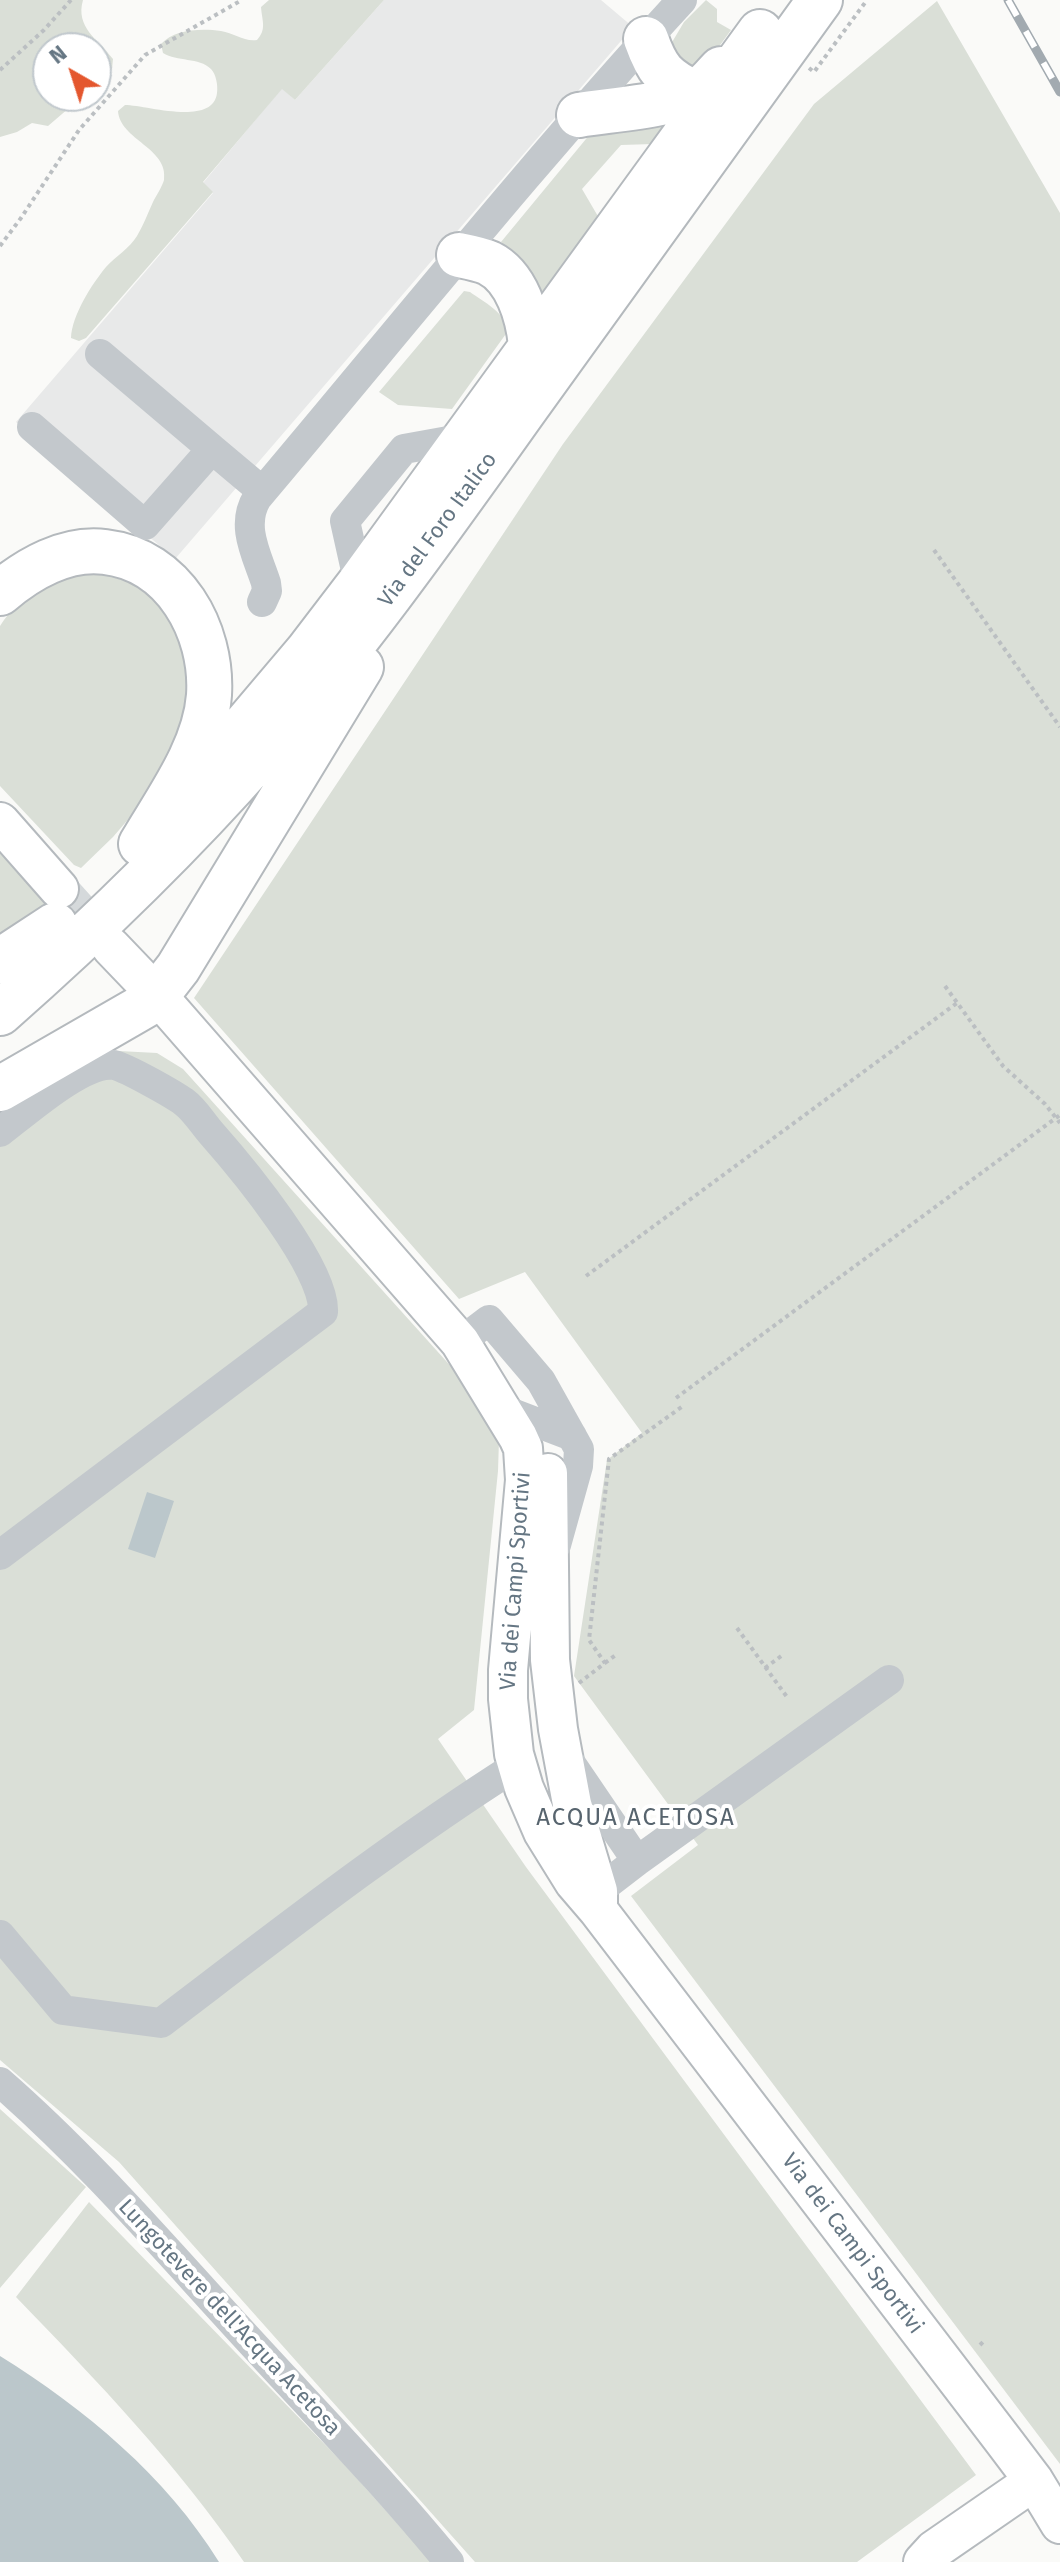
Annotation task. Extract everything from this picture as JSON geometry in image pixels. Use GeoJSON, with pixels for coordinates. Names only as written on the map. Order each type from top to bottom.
{"type":"FeatureCollection","features":[{"type":"Feature","properties":{"kind":"highway","name":"Via del Foro Italico"},"geometry":{"type":"LineString","coordinates":[[0,1013],[107,916],[224,797],[325,679],[430,542],[820,0]]}},
{"type":"Feature","properties":{"kind":"highway"},"geometry":{"type":"LineString","coordinates":[[579,115],[660,102],[694,93],[706,85],[746,37],[776,9]]}},
{"type":"Feature","properties":{"kind":"highway","name":"Via del Foro Italico"},"geometry":{"type":"LineString","coordinates":[[0,974],[57,907],[141,844],[307,652],[776,9]]}},
{"type":"Feature","properties":{"kind":"highway"},"geometry":{"type":"LineString","coordinates":[[646,39],[657,66],[675,84],[694,93]]}},
{"type":"Feature","properties":{"kind":"highway"},"geometry":{"type":"LineString","coordinates":[[459,255],[486,262],[504,275],[528,321],[531,345]]}},
{"type":"Feature","properties":{"kind":"highway"},"geometry":{"type":"LineString","coordinates":[[0,1089],[125,1017],[157,995],[178,968],[202,924],[342,702],[430,542]]}},
{"type":"Feature","properties":{"kind":"highway"},"geometry":{"type":"LineString","coordinates":[[0,593],[33,568],[48,562],[84,552],[103,552],[120,555],[156,573],[176,590],[193,613],[206,650],[209,696],[205,716],[185,768],[141,844]]}},
{"type":"Feature","properties":{"kind":"highway"},"geometry":{"type":"LineString","coordinates":[[0,961],[57,907]]}},
{"type":"Feature","properties":{"kind":"main road"},"geometry":{"type":"LineString","coordinates":[[0,822],[57,907]]}},
{"type":"Feature","properties":{"kind":"main road","name":"Via dei Campi Sportivi"},"geometry":{"type":"LineString","coordinates":[[111,947],[157,995],[460,1342],[542,1421],[550,1499],[550,1660],[572,1804],[598,1900]]}},
{"type":"Feature","properties":{"kind":"main road","name":"Via dei Campi Sportivi"},"geometry":{"type":"LineString","coordinates":[[542,1421],[523,1448],[525,1469],[519,1567],[508,1670],[514,1751],[530,1804],[549,1844],[574,1882],[598,1900],[1034,2481],[1060,2524]]}},
{"type":"Feature","properties":{"kind":"main road"},"geometry":{"type":"LineString","coordinates":[[514,1751],[529,1732],[544,1735],[562,1751]]}},
{"type":"Feature","properties":{"kind":"main road"},"geometry":{"type":"LineString","coordinates":[[921,2558],[1034,2481]]}},
{"type":"Feature","properties":{"kind":"street"},"geometry":{"type":"LineString","coordinates":[[262,602],[266,583],[248,519],[262,491],[459,255],[682,0]]}},
{"type":"Feature","properties":{"kind":"street"},"geometry":{"type":"LineString","coordinates":[[100,354],[262,491]]}},
{"type":"Feature","properties":{"kind":"street"},"geometry":{"type":"LineString","coordinates":[[32,427],[145,525],[212,449]]}},
{"type":"Feature","properties":{"kind":"street"},"geometry":{"type":"LineString","coordinates":[[0,1132],[71,1078],[112,1065],[124,1069],[185,1102],[251,1178],[296,1245],[324,1298],[323,1312],[0,1555]]}},
{"type":"Feature","properties":{"kind":"street"},"geometry":{"type":"LineString","coordinates":[[460,1342],[489,1320],[541,1381],[542,1421]]}},
{"type":"Feature","properties":{"kind":"street"},"geometry":{"type":"LineString","coordinates":[[598,1900],[637,1861],[889,1680]]}},
{"type":"Feature","properties":{"kind":"street"},"geometry":{"type":"LineString","coordinates":[[0,1935],[63,2010],[161,2023],[461,1802],[514,1751]]}},
{"type":"Feature","properties":{"kind":"street"},"geometry":{"type":"LineString","coordinates":[[562,1751],[637,1861]]}},
{"type":"Feature","properties":{"kind":"street","name":"Lungotevere dell'Acqua Acetosa"},"geometry":{"type":"LineString","coordinates":[[0,2082],[131,2210],[380,2481],[449,2562]]}},
{"type":"Feature","properties":{"kind":"path"},"geometry":{"type":"LineString","coordinates":[[0,70],[44,30],[71,0]]}},
{"type":"Feature","properties":{"kind":"path"},"geometry":{"type":"LineString","coordinates":[[0,246],[79,130],[145,55],[242,0]]}},
{"type":"Feature","properties":{"kind":"path"},"geometry":{"type":"LineString","coordinates":[[934,550],[1060,727]]}},
{"type":"Feature","properties":{"kind":"path"},"geometry":{"type":"LineString","coordinates":[[676,1398],[1059,1119],[1003,1066],[945,986]]}},
{"type":"Feature","properties":{"kind":"path"},"geometry":{"type":"LineString","coordinates":[[586,1276],[957,1003]]}},
{"type":"Feature","properties":{"kind":"path"},"geometry":{"type":"LineString","coordinates":[[605,1663],[589,1640],[609,1459],[683,1406]]}},
{"type":"Feature","properties":{"kind":"path"},"geometry":{"type":"LineString","coordinates":[[737,1628],[787,1697]]}},
{"type":"Feature","properties":{"kind":"path"},"geometry":{"type":"LineString","coordinates":[[733,1641],[742,1635]]}},
{"type":"Feature","properties":{"kind":"path"},"geometry":{"type":"LineString","coordinates":[[579,1683],[617,1654]]}},
{"type":"Feature","properties":{"kind":"path"},"geometry":{"type":"LineString","coordinates":[[765,1668],[784,1654]]}},
{"type":"Feature","properties":{"kind":"shaded area"},"geometry":{"type":"Polygon","coordinates":[[[0,0],[83,0],[82,18],[90,32],[32,32],[32,112],[64,112],[48,126],[32,123],[0,137],[0,0]]]}},
{"type":"Feature","properties":{"kind":"shaded area"},"geometry":{"type":"Polygon","coordinates":[[[269,0],[384,0],[295,100],[282,89],[203,182],[213,192],[86,338],[79,341],[71,338],[75,320],[89,291],[106,267],[137,236],[164,180],[164,169],[159,160],[127,130],[118,111],[125,105],[192,112],[213,103],[217,87],[211,69],[163,53],[161,44],[173,35],[197,30],[221,31],[257,40],[263,28],[261,7],[269,0]]]}},
{"type":"Feature","properties":{"kind":"shaded area"},"geometry":{"type":"Polygon","coordinates":[[[384,0],[601,0],[633,27],[175,559],[16,422],[213,193],[203,183],[282,88],[295,100],[384,0]]]}},
{"type":"Feature","properties":{"kind":"shaded area"},"geometry":{"type":"Polygon","coordinates":[[[706,0],[717,9],[717,22],[731,30],[705,66],[683,71],[668,49],[684,22],[706,0]]]}},
{"type":"Feature","properties":{"kind":"shaded area"},"geometry":{"type":"Polygon","coordinates":[[[937,1],[1060,213],[1060,2464],[631,1896],[698,1845],[574,1676],[607,1460],[642,1433],[525,1272],[459,1299],[194,998],[563,444],[814,104],[937,1]]]}},
{"type":"Feature","properties":{"kind":"shaded area"},"geometry":{"type":"Polygon","coordinates":[[[600,122],[670,124],[653,144],[621,145],[582,189],[599,218],[541,299],[522,265],[501,242],[600,122]]]}},
{"type":"Feature","properties":{"kind":"shaded area"},"geometry":{"type":"Polygon","coordinates":[[[464,291],[493,308],[503,318],[508,331],[452,409],[398,405],[379,392],[464,291]]]}},
{"type":"Feature","properties":{"kind":"shaded area"},"geometry":{"type":"Polygon","coordinates":[[[77,574],[103,574],[135,584],[163,604],[190,654],[192,715],[168,773],[113,837],[81,868],[74,865],[0,786],[0,626],[16,606],[33,592],[77,574]]]}},
{"type":"Feature","properties":{"kind":"shaded area"},"geometry":{"type":"Polygon","coordinates":[[[0,851],[48,907],[0,949],[0,851]]]}},
{"type":"Feature","properties":{"kind":"shaded area"},"geometry":{"type":"Polygon","coordinates":[[[100,1050],[157,1053],[183,1069],[474,1392],[499,1440],[474,1710],[438,1739],[526,1867],[976,2475],[857,2562],[475,2562],[119,2162],[0,2060],[0,1114],[100,1050]]]}},
{"type":"Feature","properties":{"kind":"shaded area"},"geometry":{"type":"Polygon","coordinates":[[[147,1492],[174,1501],[155,1558],[128,1549],[147,1492]]]}},
{"type":"Feature","properties":{"kind":"shaded area"},"geometry":{"type":"Polygon","coordinates":[[[0,2109],[86,2187],[0,2288],[0,2109]]]}},
{"type":"Feature","properties":{"kind":"shaded area"},"geometry":{"type":"Polygon","coordinates":[[[89,2202],[344,2464],[432,2562],[244,2562],[164,2457],[16,2297],[89,2202]]]}},
{"type":"Feature","properties":{"kind":"shaded area"},"geometry":{"type":"Polygon","coordinates":[[[0,2356],[63,2398],[122,2447],[174,2501],[219,2562],[0,2562],[0,2356]]]}},
{"type":"Feature","properties":{"kind":"tunnel"},"geometry":{"type":"LineString","coordinates":[[59,889],[111,947]]}},
{"type":"Feature","properties":{"kind":"railway"},"geometry":{"type":"LineString","coordinates":[[1008,0],[1060,92]]}},
{"type":"Feature","properties":{"kind":"district","name":"ACQUA ACETOSA"},"geometry":{"type":"Point","coordinates":[636,1818]}}]}
